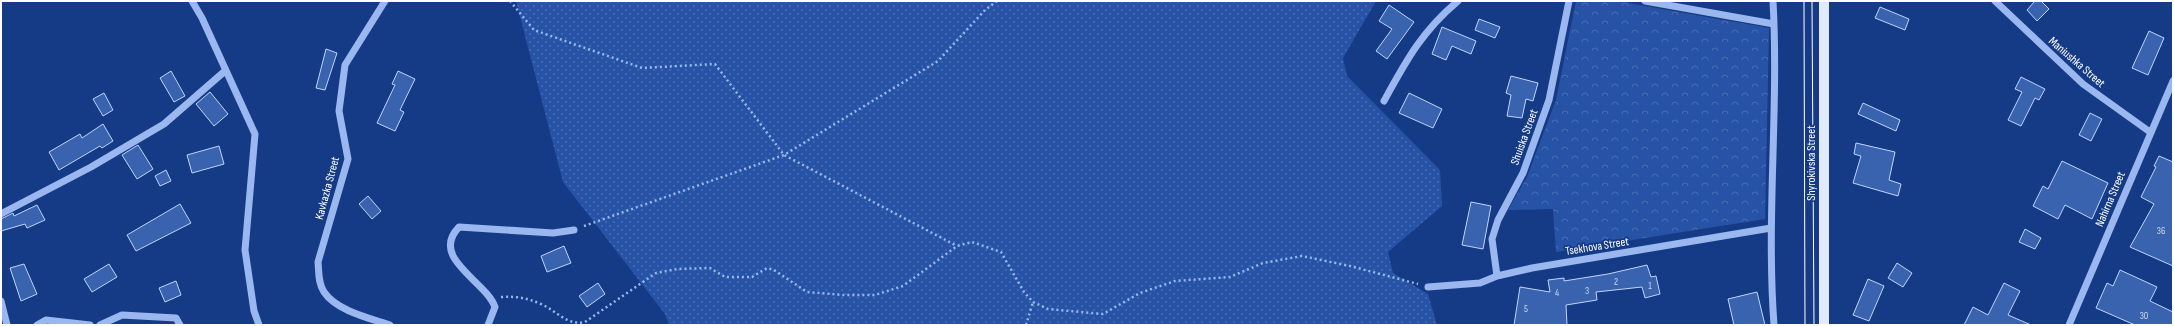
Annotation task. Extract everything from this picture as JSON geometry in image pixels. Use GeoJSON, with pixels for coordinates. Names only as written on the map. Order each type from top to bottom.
{"type":"FeatureCollection","features":[{"type":"Feature","properties":{"kind":"main road","name":"Shyrokivska Street"},"geometry":{"type":"LineString","coordinates":[[1824,1],[1824,325]]}},
{"type":"Feature","properties":{"kind":"street"},"geometry":{"type":"LineString","coordinates":[[192,1],[202,18],[255,134],[245,250],[254,311],[259,325]]}},
{"type":"Feature","properties":{"kind":"street","name":"Kavkazka Street"},"geometry":{"type":"LineString","coordinates":[[385,1],[345,64],[339,111],[348,159],[318,262],[319,278],[323,291],[333,302],[355,313],[390,325]]}},
{"type":"Feature","properties":{"kind":"street"},"geometry":{"type":"LineString","coordinates":[[1384,101],[1410,54],[1428,28],[1458,1]]}},
{"type":"Feature","properties":{"kind":"street","name":"Shuiska Street"},"geometry":{"type":"LineString","coordinates":[[1497,276],[1492,239],[1498,220],[1523,173],[1549,100],[1569,1]]}},
{"type":"Feature","properties":{"kind":"street"},"geometry":{"type":"LineString","coordinates":[[1645,1],[1774,24]]}},
{"type":"Feature","properties":{"kind":"street"},"geometry":{"type":"LineString","coordinates":[[1773,1],[1774,24],[1771,228],[1774,325]]}},
{"type":"Feature","properties":{"kind":"street","name":"Maniushka Street"},"geometry":{"type":"LineString","coordinates":[[1995,1],[2083,84],[2150,132]]}},
{"type":"Feature","properties":{"kind":"street"},"geometry":{"type":"LineString","coordinates":[[1,214],[91,167],[164,124],[225,71]]}},
{"type":"Feature","properties":{"kind":"street","name":"Nahirna Street"},"geometry":{"type":"LineString","coordinates":[[2069,325],[2173,81]]}},
{"type":"Feature","properties":{"kind":"street"},"geometry":{"type":"LineString","coordinates":[[488,325],[495,307],[492,298],[457,263],[451,252],[450,240],[459,227],[553,233],[574,230]]}},
{"type":"Feature","properties":{"kind":"street","name":"Tsekhova Street"},"geometry":{"type":"LineString","coordinates":[[1428,287],[1480,283],[1497,276],[1532,268],[1771,228]]}},
{"type":"Feature","properties":{"kind":"street"},"geometry":{"type":"LineString","coordinates":[[1,302],[7,325]]}},
{"type":"Feature","properties":{"kind":"street"},"geometry":{"type":"LineString","coordinates":[[100,325],[122,315],[176,318],[180,325]]}},
{"type":"Feature","properties":{"kind":"street"},"geometry":{"type":"LineString","coordinates":[[37,325],[46,320],[90,325]]}},
{"type":"Feature","properties":{"kind":"path"},"geometry":{"type":"LineString","coordinates":[[510,1],[534,30],[642,68],[715,64],[784,155],[957,246]]}},
{"type":"Feature","properties":{"kind":"path"},"geometry":{"type":"LineString","coordinates":[[574,230],[784,155],[938,61],[985,10],[997,1]]}},
{"type":"Feature","properties":{"kind":"path"},"geometry":{"type":"LineString","coordinates":[[492,298],[517,296],[542,304],[568,322],[577,324],[585,322],[656,273],[677,269],[710,268],[725,277],[752,277],[767,268],[774,270],[807,292],[843,295],[875,295],[903,286],[957,246],[972,242],[1001,252],[1024,292],[1033,302],[1048,309],[1103,314],[1140,293],[1175,281],[1230,277],[1263,263],[1302,256],[1350,266],[1428,287]]}},
{"type":"Feature","properties":{"kind":"path"},"geometry":{"type":"LineString","coordinates":[[1026,325],[1033,302]]}},
{"type":"Feature","properties":{"kind":"green space"},"geometry":{"type":"Polygon","coordinates":[[[516,1],[1376,1],[1343,58],[1347,76],[1440,170],[1442,206],[1388,252],[1393,273],[1428,294],[1437,325],[669,325],[665,314],[563,182],[516,1]]]}},
{"type":"Feature","properties":{"kind":"green space"},"geometry":{"type":"Polygon","coordinates":[[[1576,1],[1617,1],[1769,28],[1765,219],[1556,252],[1553,209],[1508,210],[1527,177],[1556,100],[1576,1]]]}},
{"type":"Feature","properties":{"kind":"building"},"geometry":{"type":"Polygon","coordinates":[[[2035,1],[2041,1],[2049,9],[2037,21],[2027,10],[2035,1]]]}},
{"type":"Feature","properties":{"kind":"building"},"geometry":{"type":"Polygon","coordinates":[[[1389,5],[1414,22],[1387,59],[1376,51],[1392,29],[1379,21],[1389,5]]]}},
{"type":"Feature","properties":{"kind":"building"},"geometry":{"type":"Polygon","coordinates":[[[1880,7],[1909,19],[1905,30],[1875,18],[1880,7]]]}},
{"type":"Feature","properties":{"kind":"building"},"geometry":{"type":"Polygon","coordinates":[[[1479,19],[1500,27],[1495,38],[1475,30],[1479,19]]]}},
{"type":"Feature","properties":{"kind":"building"},"geometry":{"type":"Polygon","coordinates":[[[1442,27],[1476,41],[1471,54],[1452,46],[1446,60],[1432,54],[1442,27]]]}},
{"type":"Feature","properties":{"kind":"building"},"geometry":{"type":"Polygon","coordinates":[[[2149,31],[2164,38],[2148,75],[2132,68],[2149,31]]]}},
{"type":"Feature","properties":{"kind":"building"},"geometry":{"type":"Polygon","coordinates":[[[326,49],[337,53],[325,90],[316,88],[326,49]]]}},
{"type":"Feature","properties":{"kind":"building"},"geometry":{"type":"Polygon","coordinates":[[[171,71],[185,96],[174,102],[160,78],[171,71]]]}},
{"type":"Feature","properties":{"kind":"building"},"geometry":{"type":"Polygon","coordinates":[[[398,71],[415,79],[400,110],[404,112],[395,131],[377,123],[395,85],[392,84],[398,71]]]}},
{"type":"Feature","properties":{"kind":"building"},"geometry":{"type":"Polygon","coordinates":[[[1511,76],[1538,83],[1533,101],[1526,99],[1522,118],[1507,116],[1511,95],[1506,93],[1511,76]]]}},
{"type":"Feature","properties":{"kind":"building"},"geometry":{"type":"Polygon","coordinates":[[[2021,77],[2045,89],[2039,100],[2035,98],[2021,126],[2008,120],[2022,92],[2015,89],[2021,77]]]}},
{"type":"Feature","properties":{"kind":"building"},"geometry":{"type":"Polygon","coordinates":[[[210,92],[228,114],[214,126],[196,104],[210,92]]]}},
{"type":"Feature","properties":{"kind":"building"},"geometry":{"type":"Polygon","coordinates":[[[104,93],[113,110],[103,116],[93,99],[104,93]]]}},
{"type":"Feature","properties":{"kind":"building"},"geometry":{"type":"Polygon","coordinates":[[[1409,93],[1442,109],[1433,128],[1399,113],[1409,93]]]}},
{"type":"Feature","properties":{"kind":"building"},"geometry":{"type":"Polygon","coordinates":[[[1863,103],[1900,120],[1896,131],[1858,114],[1863,103]]]}},
{"type":"Feature","properties":{"kind":"building"},"geometry":{"type":"Polygon","coordinates":[[[2090,113],[2102,119],[2091,141],[2079,135],[2090,113]]]}},
{"type":"Feature","properties":{"kind":"building"},"geometry":{"type":"Polygon","coordinates":[[[103,124],[113,141],[102,148],[100,146],[59,170],[49,152],[80,134],[82,138],[103,124]]]}},
{"type":"Feature","properties":{"kind":"building"},"geometry":{"type":"Polygon","coordinates":[[[1856,143],[1895,152],[1889,180],[1901,184],[1898,196],[1853,183],[1861,156],[1854,154],[1856,143]]]}},
{"type":"Feature","properties":{"kind":"building"},"geometry":{"type":"Polygon","coordinates":[[[138,145],[153,169],[137,179],[122,155],[138,145]]]}},
{"type":"Feature","properties":{"kind":"building"},"geometry":{"type":"Polygon","coordinates":[[[219,146],[224,164],[192,173],[187,155],[219,146]]]}},
{"type":"Feature","properties":{"kind":"building"},"geometry":{"type":"Polygon","coordinates":[[[2159,156],[2173,162],[2173,266],[2130,247],[2154,204],[2141,197],[2156,167],[2154,166],[2159,156]]]}},
{"type":"Feature","properties":{"kind":"building"},"geometry":{"type":"Polygon","coordinates":[[[2062,161],[2108,183],[2092,219],[2065,205],[2058,219],[2033,206],[2043,186],[2048,189],[2062,161]]]}},
{"type":"Feature","properties":{"kind":"building"},"geometry":{"type":"Polygon","coordinates":[[[166,170],[171,181],[160,186],[155,176],[166,170]]]}},
{"type":"Feature","properties":{"kind":"building"},"geometry":{"type":"Polygon","coordinates":[[[368,196],[381,211],[372,219],[359,204],[368,196]]]}},
{"type":"Feature","properties":{"kind":"building"},"geometry":{"type":"Polygon","coordinates":[[[1471,202],[1491,206],[1483,249],[1462,245],[1471,202]]]}},
{"type":"Feature","properties":{"kind":"building"},"geometry":{"type":"Polygon","coordinates":[[[180,204],[191,223],[136,251],[127,235],[180,204]]]}},
{"type":"Feature","properties":{"kind":"building"},"geometry":{"type":"Polygon","coordinates":[[[37,205],[45,220],[27,228],[25,224],[1,231],[1,219],[13,213],[14,216],[37,205]]]}},
{"type":"Feature","properties":{"kind":"building"},"geometry":{"type":"Polygon","coordinates":[[[2025,229],[2041,238],[2035,249],[2019,242],[2025,229]]]}},
{"type":"Feature","properties":{"kind":"building"},"geometry":{"type":"Polygon","coordinates":[[[564,246],[571,263],[547,272],[541,256],[564,246]]]}},
{"type":"Feature","properties":{"kind":"building"},"geometry":{"type":"Polygon","coordinates":[[[1897,263],[1912,273],[1903,287],[1888,278],[1897,263]]]}},
{"type":"Feature","properties":{"kind":"building"},"geometry":{"type":"Polygon","coordinates":[[[24,264],[37,294],[21,301],[10,268],[24,264]]]}},
{"type":"Feature","properties":{"kind":"building"},"geometry":{"type":"Polygon","coordinates":[[[109,264],[117,277],[92,292],[84,279],[109,264]]]}},
{"type":"Feature","properties":{"kind":"building"},"geometry":{"type":"Polygon","coordinates":[[[1647,265],[1651,277],[1656,276],[1660,294],[1645,298],[1642,287],[1596,292],[1597,300],[1566,305],[1567,325],[1514,325],[1520,287],[1550,292],[1548,280],[1564,278],[1564,281],[1608,274],[1647,265]]]}},
{"type":"Feature","properties":{"kind":"building"},"geometry":{"type":"Polygon","coordinates":[[[2120,270],[2157,287],[2150,301],[2173,312],[2173,325],[2135,325],[2096,308],[2107,283],[2113,286],[2120,270]]]}},
{"type":"Feature","properties":{"kind":"building"},"geometry":{"type":"Polygon","coordinates":[[[1868,279],[1884,286],[1869,321],[1853,315],[1868,279]]]}},
{"type":"Feature","properties":{"kind":"building"},"geometry":{"type":"Polygon","coordinates":[[[176,281],[181,295],[165,302],[159,288],[176,281]]]}},
{"type":"Feature","properties":{"kind":"building"},"geometry":{"type":"Polygon","coordinates":[[[598,283],[605,294],[587,307],[579,296],[598,283]]]}},
{"type":"Feature","properties":{"kind":"building"},"geometry":{"type":"Polygon","coordinates":[[[2004,283],[2020,291],[2008,315],[2031,325],[1964,325],[1973,307],[1988,315],[2004,283]]]}},
{"type":"Feature","properties":{"kind":"building"},"geometry":{"type":"Polygon","coordinates":[[[1757,292],[1765,325],[1734,325],[1728,299],[1757,292]]]}},
{"type":"Feature","properties":{"kind":"tram line"},"geometry":{"type":"LineString","coordinates":[[1804,1],[1805,325]]}},
{"type":"Feature","properties":{"kind":"tram line"},"geometry":{"type":"LineString","coordinates":[[1812,1],[1814,325]]}}]}
